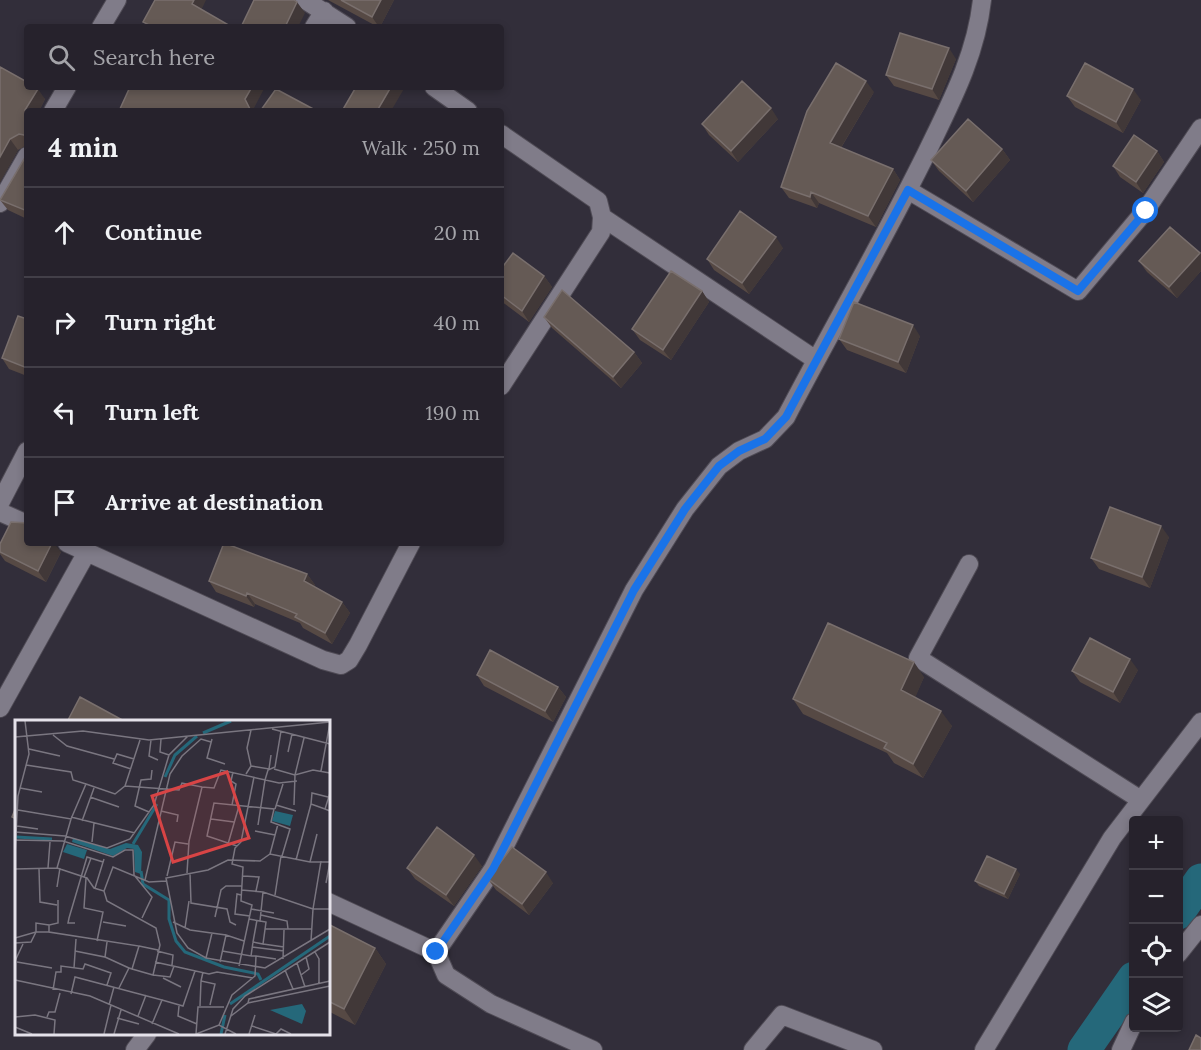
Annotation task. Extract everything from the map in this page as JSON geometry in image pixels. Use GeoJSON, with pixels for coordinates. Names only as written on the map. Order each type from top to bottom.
{"type":"FeatureCollection","features":[{"type":"Feature","properties":{"kind":"street"},"geometry":{"type":"LineString","coordinates":[[103,24],[117,0]]}},
{"type":"Feature","properties":{"kind":"street"},"geometry":{"type":"LineString","coordinates":[[305,0],[343,24]]}},
{"type":"Feature","properties":{"kind":"street"},"geometry":{"type":"LineString","coordinates":[[436,952],[493,869],[634,590],[685,509],[719,466],[739,451],[765,439],[786,417],[908,190],[970,60],[982,0]]}},
{"type":"Feature","properties":{"kind":"street"},"geometry":{"type":"LineString","coordinates":[[316,24],[324,11]]}},
{"type":"Feature","properties":{"kind":"street"},"geometry":{"type":"LineString","coordinates":[[55,108],[65,90]]}},
{"type":"Feature","properties":{"kind":"street"},"geometry":{"type":"LineString","coordinates":[[438,90],[464,108]]}},
{"type":"Feature","properties":{"kind":"street"},"geometry":{"type":"LineString","coordinates":[[908,190],[1078,291],[1146,211],[1201,128]]}},
{"type":"Feature","properties":{"kind":"street"},"geometry":{"type":"LineString","coordinates":[[504,136],[598,201],[602,217],[601,232],[504,381]]}},
{"type":"Feature","properties":{"kind":"street"},"geometry":{"type":"LineString","coordinates":[[0,202],[24,161]]}},
{"type":"Feature","properties":{"kind":"street"},"geometry":{"type":"LineString","coordinates":[[602,217],[816,360]]}},
{"type":"Feature","properties":{"kind":"street"},"geometry":{"type":"LineString","coordinates":[[0,503],[24,457]]}},
{"type":"Feature","properties":{"kind":"street"},"geometry":{"type":"LineString","coordinates":[[0,512],[24,523]]}},
{"type":"Feature","properties":{"kind":"street"},"geometry":{"type":"LineString","coordinates":[[74,546],[322,660],[341,665],[349,660],[358,645],[409,546]]}},
{"type":"Feature","properties":{"kind":"street"},"geometry":{"type":"LineString","coordinates":[[0,708],[87,552]]}},
{"type":"Feature","properties":{"kind":"street"},"geometry":{"type":"LineString","coordinates":[[969,564],[918,658],[1141,800]]}},
{"type":"Feature","properties":{"kind":"street"},"geometry":{"type":"LineString","coordinates":[[984,1050],[1112,838],[1201,722]]}},
{"type":"Feature","properties":{"kind":"street"},"geometry":{"type":"LineString","coordinates":[[330,903],[436,952],[446,975],[491,1004],[593,1050]]}},
{"type":"Feature","properties":{"kind":"street"},"geometry":{"type":"LineString","coordinates":[[1183,949],[1201,926]]}},
{"type":"Feature","properties":{"kind":"street"},"geometry":{"type":"LineString","coordinates":[[753,1050],[782,1015],[873,1050]]}},
{"type":"Feature","properties":{"kind":"street"},"geometry":{"type":"LineString","coordinates":[[1120,1050],[1129,1032]]}},
{"type":"Feature","properties":{"kind":"street"},"geometry":{"type":"LineString","coordinates":[[135,1050],[146,1035]]}},
{"type":"Feature","properties":{"kind":"building"},"geometry":{"type":"Polygon","coordinates":[[[155,0],[194,0],[192,4],[227,24],[147,24],[143,22],[155,0]]]}},
{"type":"Feature","properties":{"kind":"building"},"geometry":{"type":"Polygon","coordinates":[[[254,0],[294,0],[297,2],[286,24],[242,24],[254,0]]]}},
{"type":"Feature","properties":{"kind":"building"},"geometry":{"type":"Polygon","coordinates":[[[341,0],[381,0],[372,17],[341,0]]]}},
{"type":"Feature","properties":{"kind":"building"},"geometry":{"type":"Polygon","coordinates":[[[900,33],[949,48],[932,89],[886,75],[900,33]]]}},
{"type":"Feature","properties":{"kind":"building"},"geometry":{"type":"Polygon","coordinates":[[[836,63],[866,81],[830,143],[893,169],[868,216],[811,192],[810,197],[781,187],[807,111],[836,63]]]}},
{"type":"Feature","properties":{"kind":"building"},"geometry":{"type":"Polygon","coordinates":[[[1085,63],[1133,89],[1116,122],[1067,96],[1085,63]]]}},
{"type":"Feature","properties":{"kind":"building"},"geometry":{"type":"Polygon","coordinates":[[[0,67],[24,80],[24,90],[37,90],[24,108],[24,135],[19,134],[10,139],[0,157],[0,67]]]}},
{"type":"Feature","properties":{"kind":"building"},"geometry":{"type":"Polygon","coordinates":[[[742,81],[771,108],[731,151],[702,124],[742,81]]]}},
{"type":"Feature","properties":{"kind":"building"},"geometry":{"type":"Polygon","coordinates":[[[129,90],[250,90],[245,99],[250,108],[120,108],[129,90]]]}},
{"type":"Feature","properties":{"kind":"building"},"geometry":{"type":"Polygon","coordinates":[[[275,90],[311,108],[262,108],[275,90]]]}},
{"type":"Feature","properties":{"kind":"building"},"geometry":{"type":"Polygon","coordinates":[[[354,90],[389,90],[379,108],[344,108],[354,90]]]}},
{"type":"Feature","properties":{"kind":"building"},"geometry":{"type":"Polygon","coordinates":[[[968,119],[1002,149],[966,191],[931,160],[968,119]]]}},
{"type":"Feature","properties":{"kind":"building"},"geometry":{"type":"Polygon","coordinates":[[[1134,135],[1157,151],[1136,182],[1113,166],[1134,135]]]}},
{"type":"Feature","properties":{"kind":"building"},"geometry":{"type":"Polygon","coordinates":[[[24,159],[24,210],[0,200],[24,159]]]}},
{"type":"Feature","properties":{"kind":"building"},"geometry":{"type":"Polygon","coordinates":[[[740,211],[776,237],[742,283],[707,259],[740,211]]]}},
{"type":"Feature","properties":{"kind":"building"},"geometry":{"type":"Polygon","coordinates":[[[1170,227],[1200,253],[1169,287],[1139,261],[1170,227]]]}},
{"type":"Feature","properties":{"kind":"building"},"geometry":{"type":"Polygon","coordinates":[[[513,253],[544,276],[522,311],[504,297],[504,265],[513,253]]]}},
{"type":"Feature","properties":{"kind":"building"},"geometry":{"type":"Polygon","coordinates":[[[671,271],[702,291],[663,350],[632,329],[671,271]]]}},
{"type":"Feature","properties":{"kind":"building"},"geometry":{"type":"Polygon","coordinates":[[[562,290],[634,352],[613,377],[544,317],[562,290]]]}},
{"type":"Feature","properties":{"kind":"building"},"geometry":{"type":"Polygon","coordinates":[[[854,302],[913,325],[898,362],[839,339],[854,302]]]}},
{"type":"Feature","properties":{"kind":"building"},"geometry":{"type":"Polygon","coordinates":[[[18,316],[24,318],[24,367],[2,358],[18,316]]]}},
{"type":"Feature","properties":{"kind":"building"},"geometry":{"type":"Polygon","coordinates":[[[1110,507],[1161,526],[1142,577],[1091,558],[1110,507]]]}},
{"type":"Feature","properties":{"kind":"building"},"geometry":{"type":"Polygon","coordinates":[[[11,522],[24,523],[24,546],[50,546],[38,571],[0,552],[0,544],[11,522]]]}},
{"type":"Feature","properties":{"kind":"building"},"geometry":{"type":"Polygon","coordinates":[[[223,546],[232,546],[307,574],[304,581],[342,602],[325,633],[295,617],[297,614],[247,593],[246,596],[209,581],[223,546]]]}},
{"type":"Feature","properties":{"kind":"building"},"geometry":{"type":"Polygon","coordinates":[[[828,623],[914,662],[901,690],[941,711],[913,764],[884,748],[887,743],[793,699],[828,623]]]}},
{"type":"Feature","properties":{"kind":"building"},"geometry":{"type":"Polygon","coordinates":[[[1090,638],[1130,659],[1113,692],[1072,671],[1090,638]]]}},
{"type":"Feature","properties":{"kind":"building"},"geometry":{"type":"Polygon","coordinates":[[[490,650],[558,687],[545,711],[477,675],[490,650]]]}},
{"type":"Feature","properties":{"kind":"building"},"geometry":{"type":"Polygon","coordinates":[[[80,697],[122,720],[68,720],[80,697]]]}},
{"type":"Feature","properties":{"kind":"building"},"geometry":{"type":"Polygon","coordinates":[[[437,827],[474,855],[446,895],[407,868],[437,827]]]}},
{"type":"Feature","properties":{"kind":"building"},"geometry":{"type":"Polygon","coordinates":[[[512,847],[546,872],[522,904],[488,879],[512,847]]]}},
{"type":"Feature","properties":{"kind":"building"},"geometry":{"type":"Polygon","coordinates":[[[987,856],[1016,869],[1004,894],[975,881],[987,856]]]}},
{"type":"Feature","properties":{"kind":"building"},"geometry":{"type":"Polygon","coordinates":[[[330,925],[375,948],[344,1009],[330,1002],[330,925]]]}},
{"type":"Feature","properties":{"kind":"building"},"geometry":{"type":"Polygon","coordinates":[[[1196,1035],[1201,1038],[1201,1050],[1189,1050],[1196,1035]]]}},
{"type":"Feature","properties":{"kind":"waterway"},"geometry":{"type":"LineString","coordinates":[[1183,906],[1201,880]]}},
{"type":"Feature","properties":{"kind":"waterway"},"geometry":{"type":"LineString","coordinates":[[1084,1050],[1129,985]]}},
{"type":"Feature","properties":{"kind":"route"},"geometry":{"type":"LineString","coordinates":[[436,952],[493,869],[634,590],[685,509],[719,466],[739,451],[765,439],[786,417],[908,190],[1078,291],[1146,211]]}}]}
